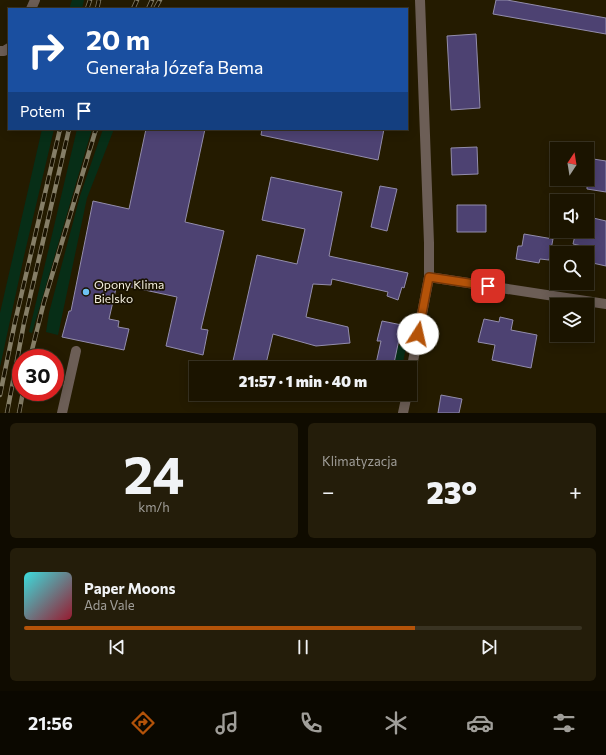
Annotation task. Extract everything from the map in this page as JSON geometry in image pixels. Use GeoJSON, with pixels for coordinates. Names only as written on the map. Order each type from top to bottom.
{"type":"FeatureCollection","features":[{"type":"Feature","properties":{"kind":"street"},"geometry":{"type":"LineString","coordinates":[[413,361],[429,277],[420,0]]}},
{"type":"Feature","properties":{"kind":"street"},"geometry":{"type":"LineString","coordinates":[[429,277],[606,304]]}},
{"type":"Feature","properties":{"kind":"street"},"geometry":{"type":"LineString","coordinates":[[62,413],[76,351]]}},
{"type":"Feature","properties":{"kind":"street"},"geometry":{"type":"LineString","coordinates":[[403,413],[406,401]]}},
{"type":"Feature","properties":{"kind":"green space"},"geometry":{"type":"Polygon","coordinates":[[[72,0],[84,0],[82,8],[69,8],[72,0]]]}},
{"type":"Feature","properties":{"kind":"green space"},"geometry":{"type":"Polygon","coordinates":[[[42,130],[54,130],[0,367],[0,313],[42,130]]]}},
{"type":"Feature","properties":{"kind":"green space"},"geometry":{"type":"Polygon","coordinates":[[[77,130],[92,130],[32,333],[29,332],[77,130]]]}},
{"type":"Feature","properties":{"kind":"green space"},"geometry":{"type":"Polygon","coordinates":[[[103,130],[114,130],[87,198],[58,335],[46,332],[49,313],[80,196],[103,130]]]}},
{"type":"Feature","properties":{"kind":"green space"},"geometry":{"type":"Polygon","coordinates":[[[397,345],[406,347],[403,361],[394,361],[397,345]]]}},
{"type":"Feature","properties":{"kind":"building"},"geometry":{"type":"Polygon","coordinates":[[[496,0],[507,0],[606,18],[606,34],[493,14],[496,0]]]}},
{"type":"Feature","properties":{"kind":"building"},"geometry":{"type":"Polygon","coordinates":[[[476,34],[480,108],[451,110],[447,36],[476,34]]]}},
{"type":"Feature","properties":{"kind":"building"},"geometry":{"type":"Polygon","coordinates":[[[146,130],[205,130],[185,222],[224,231],[201,329],[208,330],[203,355],[166,346],[177,297],[117,284],[109,319],[119,321],[118,327],[129,329],[124,350],[62,337],[69,311],[71,311],[93,201],[129,209],[146,130]]]}},
{"type":"Feature","properties":{"kind":"building"},"geometry":{"type":"Polygon","coordinates":[[[262,130],[384,130],[378,160],[261,135],[262,130]]]}},
{"type":"Feature","properties":{"kind":"building"},"geometry":{"type":"Polygon","coordinates":[[[477,147],[478,174],[452,175],[451,148],[477,147]]]}},
{"type":"Feature","properties":{"kind":"building"},"geometry":{"type":"Polygon","coordinates":[[[594,159],[606,161],[606,192],[587,189],[587,186],[594,186],[594,159]]]}},
{"type":"Feature","properties":{"kind":"building"},"geometry":{"type":"Polygon","coordinates":[[[271,177],[342,192],[329,256],[408,273],[404,288],[402,287],[398,300],[387,296],[388,292],[332,279],[331,285],[313,284],[306,317],[348,327],[350,343],[316,346],[273,334],[267,361],[233,361],[257,255],[297,264],[305,229],[262,220],[271,177]]]}},
{"type":"Feature","properties":{"kind":"building"},"geometry":{"type":"Polygon","coordinates":[[[380,186],[397,189],[387,231],[371,227],[380,186]]]}},
{"type":"Feature","properties":{"kind":"building"},"geometry":{"type":"Polygon","coordinates":[[[457,205],[486,205],[486,232],[457,232],[457,205]]]}},
{"type":"Feature","properties":{"kind":"building"},"geometry":{"type":"Polygon","coordinates":[[[594,218],[606,221],[606,266],[594,263],[594,246],[573,244],[574,238],[594,238],[594,218]]]}},
{"type":"Feature","properties":{"kind":"building"},"geometry":{"type":"Polygon","coordinates":[[[524,234],[553,239],[552,246],[550,246],[549,260],[540,259],[539,263],[516,259],[518,246],[522,246],[524,234]]]}},
{"type":"Feature","properties":{"kind":"building"},"geometry":{"type":"Polygon","coordinates":[[[500,317],[513,320],[511,330],[537,335],[531,368],[492,360],[495,345],[478,342],[484,319],[499,322],[500,317]]]}},
{"type":"Feature","properties":{"kind":"building"},"geometry":{"type":"Polygon","coordinates":[[[382,321],[402,325],[394,361],[377,361],[381,341],[377,341],[382,321]]]}},
{"type":"Feature","properties":{"kind":"building"},"geometry":{"type":"Polygon","coordinates":[[[441,395],[462,399],[459,413],[438,413],[441,395]]]}},
{"type":"Feature","properties":{"kind":"railway"},"geometry":{"type":"LineString","coordinates":[[87,8],[90,0]]}},
{"type":"Feature","properties":{"kind":"railway"},"geometry":{"type":"LineString","coordinates":[[97,8],[99,0]]}},
{"type":"Feature","properties":{"kind":"railway"},"geometry":{"type":"LineString","coordinates":[[133,8],[137,0]]}},
{"type":"Feature","properties":{"kind":"railway"},"geometry":{"type":"LineString","coordinates":[[148,8],[152,0]]}},
{"type":"Feature","properties":{"kind":"railway"},"geometry":{"type":"LineString","coordinates":[[156,8],[160,0]]}},
{"type":"Feature","properties":{"kind":"railway"},"geometry":{"type":"LineString","coordinates":[[0,395],[15,322],[60,130]]}},
{"type":"Feature","properties":{"kind":"railway"},"geometry":{"type":"LineString","coordinates":[[7,413],[24,323],[69,130]]}},
{"type":"Feature","properties":{"kind":"railway"},"geometry":{"type":"LineString","coordinates":[[32,349],[44,302],[96,130]]}},
{"type":"Feature","properties":{"kind":"railway"},"geometry":{"type":"LineString","coordinates":[[19,413],[21,401]]}},
{"type":"Feature","properties":{"kind":"place","name":"Opony Klima Bielsko"},"geometry":{"type":"Point","coordinates":[86,292]}},
{"type":"Feature","properties":{"kind":"route"},"geometry":{"type":"LineString","coordinates":[[418,334],[429,277],[488,286]]}}]}
